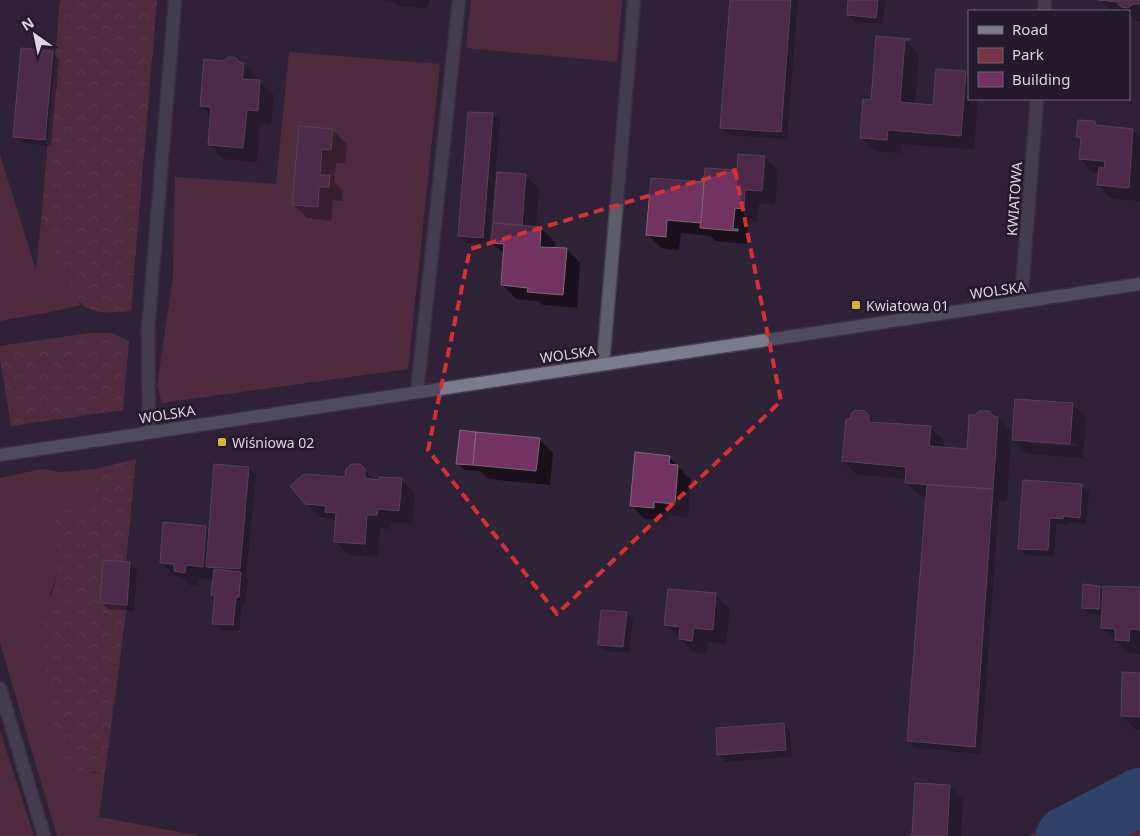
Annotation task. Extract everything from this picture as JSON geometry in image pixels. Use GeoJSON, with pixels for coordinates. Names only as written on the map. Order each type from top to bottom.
{"type":"FeatureCollection","features":[{"type":"Feature","properties":{"kind":"street"},"geometry":{"type":"LineString","coordinates":[[149,432],[148,330],[175,0]]}},
{"type":"Feature","properties":{"kind":"street"},"geometry":{"type":"LineString","coordinates":[[417,392],[459,0]]}},
{"type":"Feature","properties":{"kind":"street"},"geometry":{"type":"LineString","coordinates":[[603,364],[634,0]]}},
{"type":"Feature","properties":{"kind":"street","name":"KWIATOWA"},"geometry":{"type":"LineString","coordinates":[[1021,302],[1037,100]]}},
{"type":"Feature","properties":{"kind":"street","name":"WOLSKA"},"geometry":{"type":"LineString","coordinates":[[0,455],[1140,284]]}},
{"type":"Feature","properties":{"kind":"street"},"geometry":{"type":"LineString","coordinates":[[0,688],[44,836]]}},
{"type":"Feature","properties":{"kind":"highlighted area"},"geometry":{"type":"Polygon","coordinates":[[[735,170],[781,401],[557,614],[428,450],[470,249],[735,170]]]}},
{"type":"Feature","properties":{"kind":"green space"},"geometry":{"type":"Polygon","coordinates":[[[60,0],[157,0],[131,311],[99,312],[85,307],[79,302],[73,295],[41,221],[60,0]]]}},
{"type":"Feature","properties":{"kind":"green space"},"geometry":{"type":"Polygon","coordinates":[[[471,0],[622,0],[617,62],[466,48],[471,0]]]}},
{"type":"Feature","properties":{"kind":"green space"},"geometry":{"type":"Polygon","coordinates":[[[289,52],[440,64],[408,369],[162,403],[157,386],[173,276],[175,177],[276,184],[289,52]]]}},
{"type":"Feature","properties":{"kind":"green space"},"geometry":{"type":"Polygon","coordinates":[[[0,155],[36,270],[41,221],[73,295],[81,305],[0,321],[0,155]]]}},
{"type":"Feature","properties":{"kind":"green space"},"geometry":{"type":"Polygon","coordinates":[[[90,333],[111,333],[129,341],[123,410],[11,426],[0,358],[0,346],[90,333]]]}},
{"type":"Feature","properties":{"kind":"green space"},"geometry":{"type":"Polygon","coordinates":[[[136,459],[126,562],[103,561],[100,602],[127,605],[105,773],[71,770],[65,762],[49,720],[43,629],[57,573],[54,537],[56,518],[67,509],[84,503],[95,492],[95,469],[136,459]]]}},
{"type":"Feature","properties":{"kind":"green space"},"geometry":{"type":"Polygon","coordinates":[[[42,469],[59,472],[95,469],[95,492],[84,503],[67,509],[54,537],[57,573],[50,594],[91,773],[105,773],[99,817],[200,836],[57,836],[0,643],[0,478],[42,469]]]}},
{"type":"Feature","properties":{"kind":"green space"},"geometry":{"type":"Polygon","coordinates":[[[0,731],[34,836],[0,836],[0,731]]]}},
{"type":"Feature","properties":{"kind":"green space"},"geometry":{"type":"Polygon","coordinates":[[[1140,778],[1140,836],[1029,836],[1140,778]]]}},
{"type":"Feature","properties":{"kind":"building"},"geometry":{"type":"Polygon","coordinates":[[[730,0],[791,0],[781,132],[720,128],[730,0]]]}},
{"type":"Feature","properties":{"kind":"building"},"geometry":{"type":"Polygon","coordinates":[[[848,0],[878,0],[876,18],[847,15],[848,0]]]}},
{"type":"Feature","properties":{"kind":"building"},"geometry":{"type":"Polygon","coordinates":[[[1099,0],[1140,0],[1140,4],[1133,4],[1128,8],[1121,7],[1117,2],[1099,0]]]}},
{"type":"Feature","properties":{"kind":"building"},"geometry":{"type":"Polygon","coordinates":[[[876,36],[911,39],[905,40],[900,102],[933,105],[936,69],[966,71],[961,136],[888,130],[887,140],[860,138],[863,99],[871,100],[876,36]]]}},
{"type":"Feature","properties":{"kind":"building"},"geometry":{"type":"Polygon","coordinates":[[[21,48],[53,51],[45,140],[13,137],[21,48]]]}},
{"type":"Feature","properties":{"kind":"building"},"geometry":{"type":"Polygon","coordinates":[[[228,57],[235,57],[239,62],[244,63],[242,79],[260,80],[258,111],[247,110],[243,148],[208,145],[211,107],[200,106],[204,59],[223,61],[228,57]]]}},
{"type":"Feature","properties":{"kind":"building"},"geometry":{"type":"Polygon","coordinates":[[[468,112],[493,113],[483,238],[458,236],[468,112]]]}},
{"type":"Feature","properties":{"kind":"building"},"geometry":{"type":"Polygon","coordinates":[[[1078,120],[1095,121],[1095,125],[1133,129],[1129,188],[1097,185],[1099,167],[1104,168],[1105,161],[1079,159],[1081,138],[1076,137],[1078,120]]]}},
{"type":"Feature","properties":{"kind":"building"},"geometry":{"type":"Polygon","coordinates":[[[299,126],[333,129],[331,150],[322,149],[320,175],[330,175],[329,187],[319,187],[318,207],[292,205],[299,126]]]}},
{"type":"Feature","properties":{"kind":"building"},"geometry":{"type":"Polygon","coordinates":[[[738,154],[765,156],[762,191],[745,190],[744,209],[735,208],[733,229],[738,229],[738,231],[700,228],[705,168],[737,170],[738,154]]]}},
{"type":"Feature","properties":{"kind":"building"},"geometry":{"type":"Polygon","coordinates":[[[497,172],[526,174],[522,225],[493,223],[497,172]]]}},
{"type":"Feature","properties":{"kind":"building"},"geometry":{"type":"Polygon","coordinates":[[[651,178],[704,182],[701,223],[667,220],[666,237],[646,235],[651,178]]]}},
{"type":"Feature","properties":{"kind":"building"},"geometry":{"type":"Polygon","coordinates":[[[493,223],[541,227],[540,247],[567,248],[563,295],[527,292],[528,288],[501,285],[504,244],[491,243],[493,223]]]}},
{"type":"Feature","properties":{"kind":"building"},"geometry":{"type":"Polygon","coordinates":[[[1015,399],[1073,403],[1070,444],[1012,440],[1015,399]]]}},
{"type":"Feature","properties":{"kind":"building"},"geometry":{"type":"Polygon","coordinates":[[[855,410],[865,411],[869,416],[869,422],[931,426],[929,446],[967,449],[969,415],[975,415],[979,411],[989,411],[993,416],[998,417],[993,489],[905,483],[906,467],[842,461],[846,419],[851,419],[851,414],[855,410]]]}},
{"type":"Feature","properties":{"kind":"building"},"geometry":{"type":"Polygon","coordinates":[[[460,430],[476,432],[473,465],[456,464],[460,430]]]}},
{"type":"Feature","properties":{"kind":"building"},"geometry":{"type":"Polygon","coordinates":[[[476,432],[540,438],[536,471],[473,465],[476,432]]]}},
{"type":"Feature","properties":{"kind":"building"},"geometry":{"type":"Polygon","coordinates":[[[635,452],[670,456],[669,464],[678,465],[675,504],[654,502],[654,508],[630,506],[635,452]]]}},
{"type":"Feature","properties":{"kind":"building"},"geometry":{"type":"Polygon","coordinates":[[[214,464],[249,467],[240,569],[206,567],[214,464]]]}},
{"type":"Feature","properties":{"kind":"building"},"geometry":{"type":"Polygon","coordinates":[[[351,464],[360,464],[365,469],[365,478],[379,480],[379,477],[402,478],[399,511],[378,509],[377,515],[367,515],[365,544],[334,542],[336,513],[325,512],[326,506],[305,504],[290,486],[304,474],[345,477],[346,469],[351,464]]]}},
{"type":"Feature","properties":{"kind":"building"},"geometry":{"type":"Polygon","coordinates":[[[1023,480],[1082,484],[1080,518],[1063,516],[1063,519],[1050,518],[1048,550],[1018,549],[1023,480]]]}},
{"type":"Feature","properties":{"kind":"building"},"geometry":{"type":"Polygon","coordinates":[[[927,485],[993,489],[975,747],[907,741],[927,485]]]}},
{"type":"Feature","properties":{"kind":"building"},"geometry":{"type":"Polygon","coordinates":[[[163,522],[206,526],[203,567],[186,565],[185,573],[174,571],[174,564],[160,563],[163,522]]]}},
{"type":"Feature","properties":{"kind":"building"},"geometry":{"type":"Polygon","coordinates":[[[103,560],[130,562],[127,605],[100,603],[103,560]]]}},
{"type":"Feature","properties":{"kind":"building"},"geometry":{"type":"Polygon","coordinates":[[[214,569],[241,572],[239,597],[236,597],[233,625],[212,624],[215,595],[211,595],[214,569]]]}},
{"type":"Feature","properties":{"kind":"building"},"geometry":{"type":"Polygon","coordinates":[[[1083,584],[1100,586],[1099,609],[1082,608],[1083,584]]]}},
{"type":"Feature","properties":{"kind":"building"},"geometry":{"type":"Polygon","coordinates":[[[1103,586],[1140,587],[1140,630],[1130,629],[1129,641],[1115,640],[1115,629],[1101,628],[1103,586]]]}},
{"type":"Feature","properties":{"kind":"building"},"geometry":{"type":"Polygon","coordinates":[[[668,589],[716,593],[713,630],[694,628],[692,641],[679,639],[680,627],[664,625],[668,589]]]}},
{"type":"Feature","properties":{"kind":"building"},"geometry":{"type":"Polygon","coordinates":[[[601,610],[627,612],[623,647],[598,645],[601,610]]]}},
{"type":"Feature","properties":{"kind":"building"},"geometry":{"type":"Polygon","coordinates":[[[1122,672],[1140,673],[1140,717],[1121,716],[1122,672]]]}},
{"type":"Feature","properties":{"kind":"building"},"geometry":{"type":"Polygon","coordinates":[[[784,723],[786,750],[717,755],[716,728],[784,723]]]}},
{"type":"Feature","properties":{"kind":"building"},"geometry":{"type":"Polygon","coordinates":[[[915,783],[950,785],[947,836],[908,836],[912,834],[915,783]]]}},
{"type":"Feature","properties":{"kind":"waterway"},"geometry":{"type":"LineString","coordinates":[[1065,836],[1140,797]]}},
{"type":"Feature","properties":{"kind":"place","name":"Kwiatowa 01"},"geometry":{"type":"Point","coordinates":[856,305]}},
{"type":"Feature","properties":{"kind":"place","name":"Wiśniowa 02"},"geometry":{"type":"Point","coordinates":[222,442]}}]}
